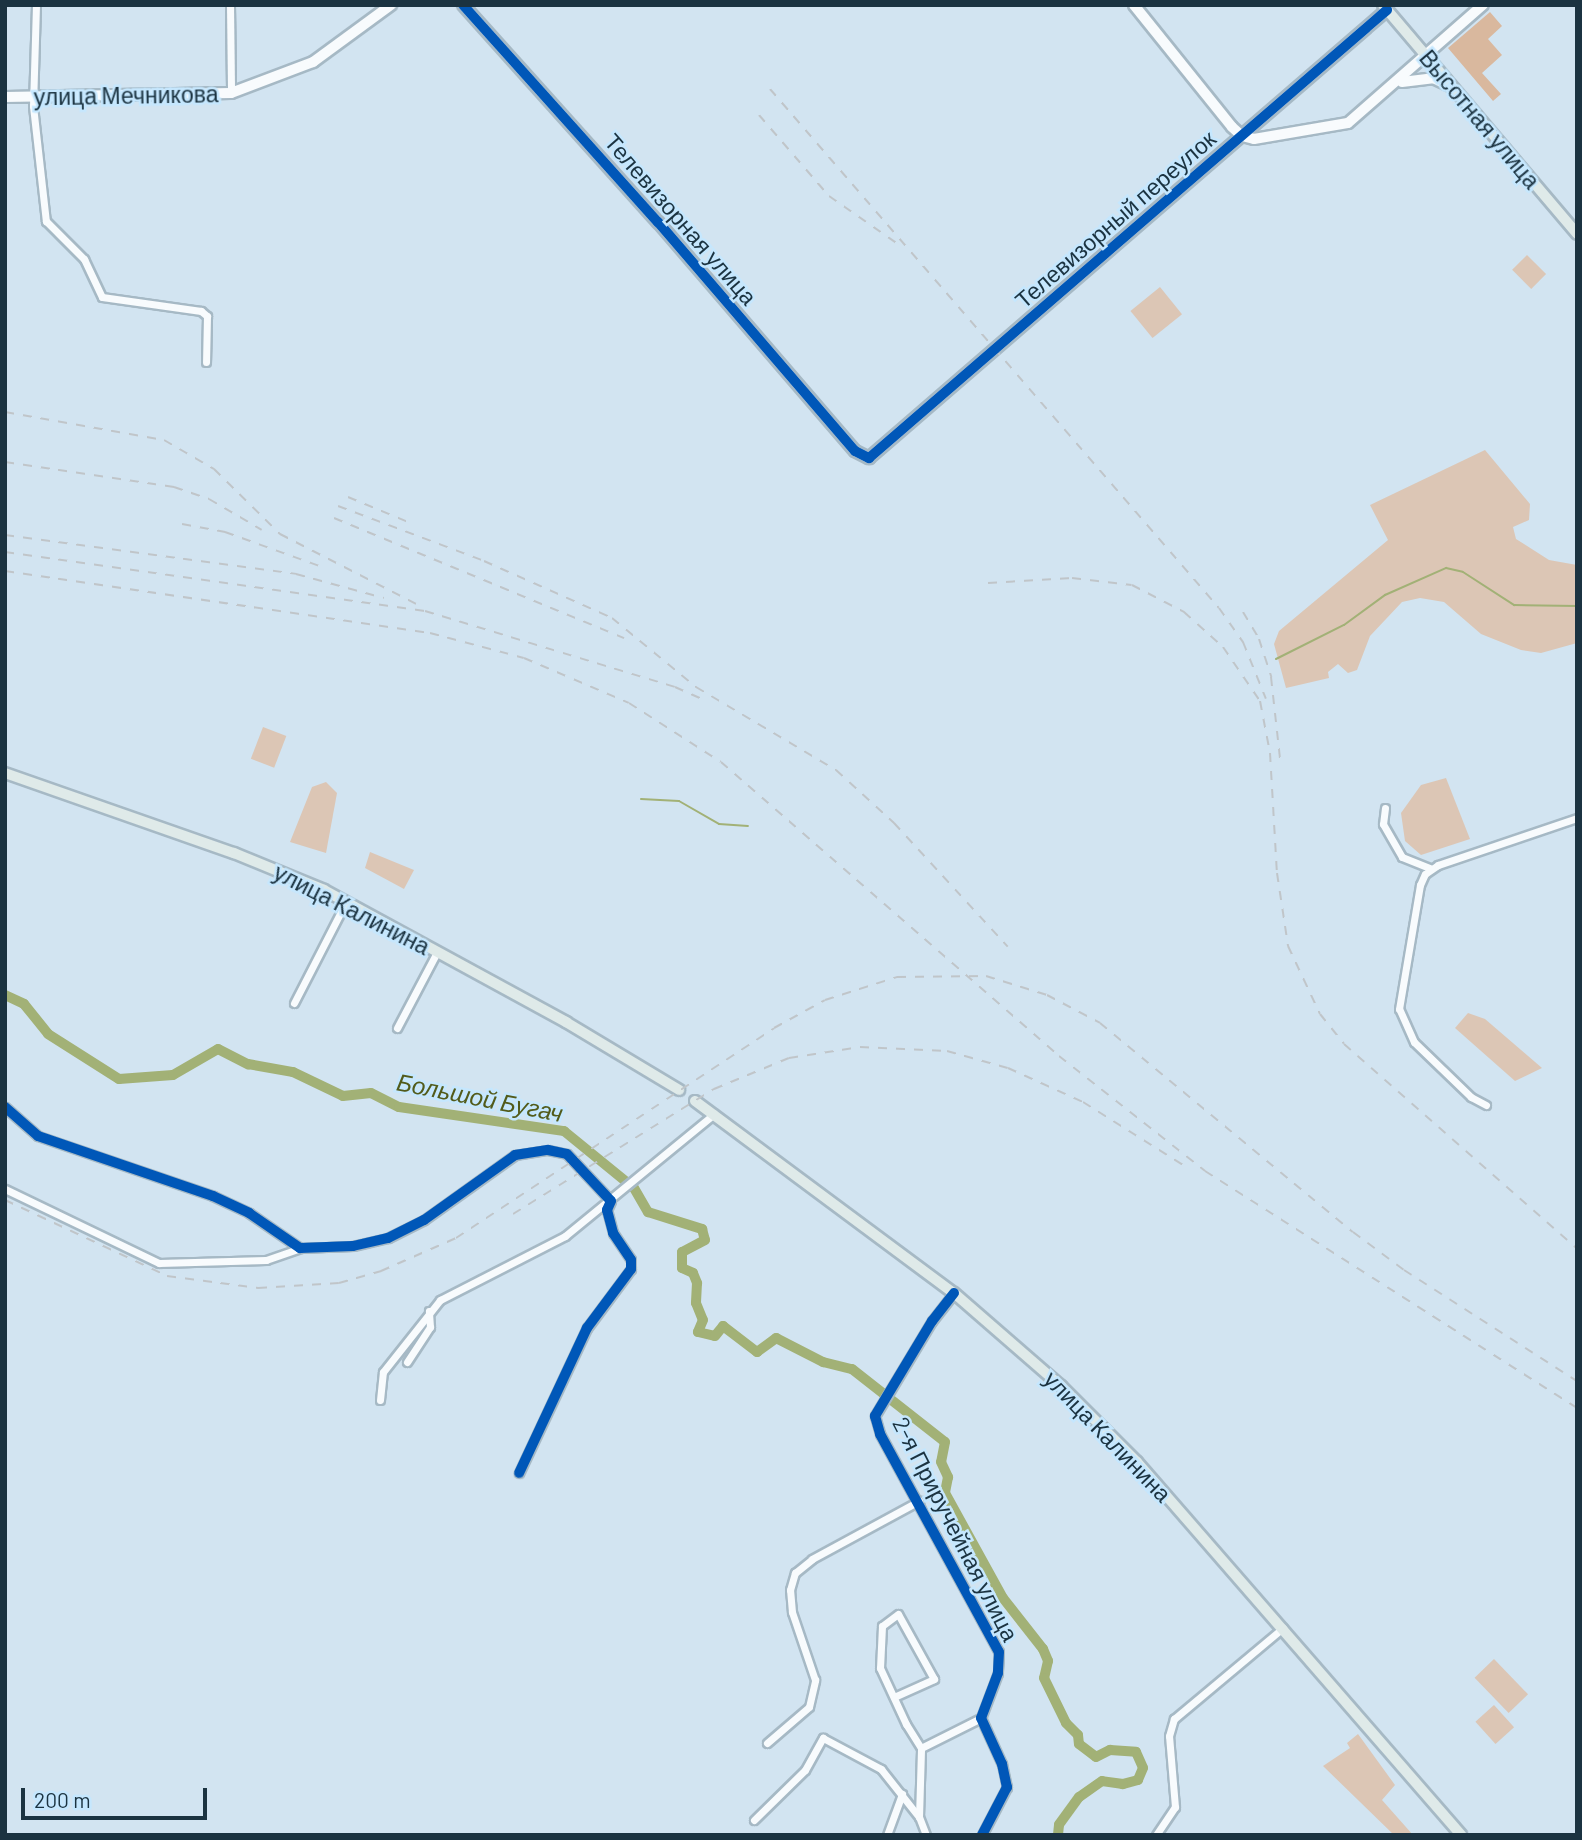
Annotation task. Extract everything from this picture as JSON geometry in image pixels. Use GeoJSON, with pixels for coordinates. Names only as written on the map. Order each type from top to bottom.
{"type":"FeatureCollection","features":[{"type":"Feature","properties":{"kind":"main road","name":"Высотная улица"},"geometry":{"type":"LineString","coordinates":[[1385,7],[1577,234]]}},
{"type":"Feature","properties":{"kind":"main road","name":"улица Калинина"},"geometry":{"type":"LineString","coordinates":[[5,773],[245,857],[346,902],[687,1095],[714,1114],[954,1293],[1033,1359],[1137,1462],[1461,1835]]}},
{"type":"Feature","properties":{"kind":"street"},"geometry":{"type":"LineString","coordinates":[[36,5],[34,95],[46,221],[84,259],[102,297],[201,312],[207,316],[206,362]]}},
{"type":"Feature","properties":{"kind":"street"},"geometry":{"type":"LineString","coordinates":[[230,5],[231,93]]}},
{"type":"Feature","properties":{"kind":"street","name":"улица Мечникова"},"geometry":{"type":"LineString","coordinates":[[5,97],[231,93],[313,62],[391,5]]}},
{"type":"Feature","properties":{"kind":"street","name":"Телевизорная улица"},"geometry":{"type":"LineString","coordinates":[[463,5],[659,222],[855,451],[869,458]]}},
{"type":"Feature","properties":{"kind":"street"},"geometry":{"type":"LineString","coordinates":[[1134,5],[1242,136],[1309,132],[1348,123],[1398,83],[1426,54],[1483,5]]}},
{"type":"Feature","properties":{"kind":"street","name":"Телевизорный переулок"},"geometry":{"type":"LineString","coordinates":[[869,458],[1242,136],[1385,7]]}},
{"type":"Feature","properties":{"kind":"street"},"geometry":{"type":"LineString","coordinates":[[1398,83],[1433,78],[1455,89]]}},
{"type":"Feature","properties":{"kind":"street"},"geometry":{"type":"LineString","coordinates":[[1385,808],[1383,824],[1404,860],[1431,869]]}},
{"type":"Feature","properties":{"kind":"street"},"geometry":{"type":"LineString","coordinates":[[1486,1105],[1471,1097],[1414,1042],[1399,1009],[1420,885],[1431,869],[1577,818]]}},
{"type":"Feature","properties":{"kind":"street"},"geometry":{"type":"LineString","coordinates":[[294,1003],[346,902]]}},
{"type":"Feature","properties":{"kind":"street"},"geometry":{"type":"LineString","coordinates":[[397,1028],[437,952]]}},
{"type":"Feature","properties":{"kind":"street"},"geometry":{"type":"LineString","coordinates":[[5,1107],[38,1136],[213,1196],[249,1213],[300,1248]]}},
{"type":"Feature","properties":{"kind":"street"},"geometry":{"type":"LineString","coordinates":[[380,1399],[383,1372],[429,1310],[493,1270],[565,1236],[714,1114]]}},
{"type":"Feature","properties":{"kind":"street"},"geometry":{"type":"LineString","coordinates":[[5,1189],[159,1263],[266,1260],[300,1248],[353,1246],[388,1238],[424,1220],[515,1155],[548,1150],[567,1154],[611,1201]]}},
{"type":"Feature","properties":{"kind":"street"},"geometry":{"type":"LineString","coordinates":[[519,1473],[587,1328],[631,1269],[631,1260],[613,1233],[607,1210],[611,1201]]}},
{"type":"Feature","properties":{"kind":"street","name":"2-я Приручейная улица"},"geometry":{"type":"LineString","coordinates":[[954,1293],[879,1405],[875,1416],[880,1434],[919,1501],[999,1652],[998,1673],[981,1718]]}},
{"type":"Feature","properties":{"kind":"street"},"geometry":{"type":"LineString","coordinates":[[407,1362],[430,1327],[429,1310]]}},
{"type":"Feature","properties":{"kind":"street"},"geometry":{"type":"LineString","coordinates":[[767,1743],[809,1707],[815,1680],[792,1612],[790,1590],[795,1573],[812,1559],[919,1501]]}},
{"type":"Feature","properties":{"kind":"street"},"geometry":{"type":"LineString","coordinates":[[894,1697],[934,1679],[898,1614],[882,1626],[880,1668],[894,1697],[920,1748],[919,1817]]}},
{"type":"Feature","properties":{"kind":"street"},"geometry":{"type":"LineString","coordinates":[[1156,1835],[1175,1807],[1169,1736],[1177,1714],[1283,1628]]}},
{"type":"Feature","properties":{"kind":"street"},"geometry":{"type":"LineString","coordinates":[[920,1748],[981,1718],[1002,1763],[1007,1787],[982,1835]]}},
{"type":"Feature","properties":{"kind":"street"},"geometry":{"type":"LineString","coordinates":[[754,1820],[805,1770],[823,1738],[881,1769],[919,1817],[926,1835]]}},
{"type":"Feature","properties":{"kind":"street"},"geometry":{"type":"LineString","coordinates":[[887,1835],[902,1794]]}},
{"type":"Feature","properties":{"kind":"shaded area"},"geometry":{"type":"Polygon","coordinates":[[[1490,12],[1502,26],[1488,39],[1502,55],[1482,73],[1501,94],[1493,101],[1448,48],[1490,12]]]}},
{"type":"Feature","properties":{"kind":"shaded area"},"geometry":{"type":"Polygon","coordinates":[[[1527,255],[1546,274],[1531,289],[1512,270],[1527,255]]]}},
{"type":"Feature","properties":{"kind":"shaded area"},"geometry":{"type":"Polygon","coordinates":[[[1160,287],[1182,314],[1152,338],[1130,311],[1160,287]]]}},
{"type":"Feature","properties":{"kind":"shaded area"},"geometry":{"type":"Polygon","coordinates":[[[1485,450],[1530,504],[1529,520],[1513,527],[1516,539],[1549,560],[1577,565],[1577,643],[1541,653],[1521,650],[1481,634],[1444,602],[1420,598],[1402,602],[1370,636],[1357,670],[1348,673],[1338,664],[1328,672],[1329,678],[1286,688],[1274,644],[1279,631],[1388,540],[1370,505],[1485,450]]]}},
{"type":"Feature","properties":{"kind":"shaded area"},"geometry":{"type":"Polygon","coordinates":[[[263,727],[286,736],[274,768],[251,759],[263,727]]]}},
{"type":"Feature","properties":{"kind":"shaded area"},"geometry":{"type":"Polygon","coordinates":[[[1446,778],[1470,839],[1421,855],[1405,841],[1401,813],[1421,785],[1446,778]]]}},
{"type":"Feature","properties":{"kind":"shaded area"},"geometry":{"type":"Polygon","coordinates":[[[326,782],[337,793],[326,853],[290,842],[312,787],[326,782]]]}},
{"type":"Feature","properties":{"kind":"shaded area"},"geometry":{"type":"Polygon","coordinates":[[[370,852],[414,870],[404,889],[365,868],[370,852]]]}},
{"type":"Feature","properties":{"kind":"shaded area"},"geometry":{"type":"Polygon","coordinates":[[[1468,1013],[1485,1019],[1542,1068],[1515,1081],[1455,1028],[1468,1013]]]}},
{"type":"Feature","properties":{"kind":"shaded area"},"geometry":{"type":"Polygon","coordinates":[[[1494,1659],[1528,1694],[1509,1713],[1475,1678],[1494,1659]]]}},
{"type":"Feature","properties":{"kind":"shaded area"},"geometry":{"type":"Polygon","coordinates":[[[1494,1705],[1514,1727],[1495,1744],[1475,1722],[1494,1705]]]}},
{"type":"Feature","properties":{"kind":"shaded area"},"geometry":{"type":"Polygon","coordinates":[[[1358,1734],[1395,1785],[1382,1800],[1413,1835],[1394,1835],[1323,1766],[1350,1748],[1347,1743],[1358,1734]]]}},
{"type":"Feature","properties":{"kind":"waterway"},"geometry":{"type":"LineString","coordinates":[[1276,659],[1344,625],[1385,595],[1446,568],[1463,572],[1514,605],[1577,606]]}},
{"type":"Feature","properties":{"kind":"waterway"},"geometry":{"type":"LineString","coordinates":[[641,799],[679,801],[719,824],[748,826]]}},
{"type":"Feature","properties":{"kind":"waterway","name":"Большой Бугач"},"geometry":{"type":"LineString","coordinates":[[5,995],[24,1004],[48,1034],[119,1079],[173,1075],[218,1049],[248,1064],[293,1072],[343,1096],[371,1093],[399,1107],[564,1131],[634,1188],[648,1212],[702,1229],[705,1240],[682,1252],[682,1268],[693,1273],[697,1283],[696,1303],[703,1320],[698,1332],[715,1336],[723,1326],[757,1352],[776,1338],[823,1362],[852,1369],[945,1442],[941,1462],[948,1477],[945,1493],[1003,1598],[1043,1649],[1048,1661],[1044,1678],[1066,1723],[1078,1735],[1079,1744],[1096,1757],[1110,1750],[1136,1752],[1143,1768],[1138,1780],[1123,1784],[1102,1781],[1079,1797],[1059,1825],[1058,1835]]}},
{"type":"Feature","properties":{"kind":"railway"},"geometry":{"type":"LineString","coordinates":[[770,89],[1219,608],[1243,642],[1266,699]]}},
{"type":"Feature","properties":{"kind":"railway"},"geometry":{"type":"LineString","coordinates":[[759,115],[829,196],[902,247]]}},
{"type":"Feature","properties":{"kind":"railway"},"geometry":{"type":"LineString","coordinates":[[5,412],[164,440],[214,469],[280,534],[416,604]]}},
{"type":"Feature","properties":{"kind":"railway"},"geometry":{"type":"LineString","coordinates":[[5,462],[174,487],[209,499],[262,530]]}},
{"type":"Feature","properties":{"kind":"railway"},"geometry":{"type":"LineString","coordinates":[[348,497],[413,524]]}},
{"type":"Feature","properties":{"kind":"railway"},"geometry":{"type":"LineString","coordinates":[[338,506],[484,561],[612,618],[696,687],[836,770],[894,823],[1008,947]]}},
{"type":"Feature","properties":{"kind":"railway"},"geometry":{"type":"LineString","coordinates":[[334,518],[624,638]]}},
{"type":"Feature","properties":{"kind":"railway"},"geometry":{"type":"LineString","coordinates":[[182,524],[225,532],[322,567]]}},
{"type":"Feature","properties":{"kind":"railway"},"geometry":{"type":"LineString","coordinates":[[5,535],[296,574],[384,598]]}},
{"type":"Feature","properties":{"kind":"railway"},"geometry":{"type":"LineString","coordinates":[[5,552],[425,611],[675,687],[704,700]]}},
{"type":"Feature","properties":{"kind":"railway"},"geometry":{"type":"LineString","coordinates":[[5,571],[430,633],[524,658],[629,703],[721,762],[1059,1056],[1205,1171],[1577,1408]]}},
{"type":"Feature","properties":{"kind":"railway"},"geometry":{"type":"LineString","coordinates":[[988,583],[1072,578],[1132,585],[1184,612],[1223,647],[1260,701],[1270,753],[1277,873],[1288,946],[1320,1014],[1344,1044],[1577,1249]]}},
{"type":"Feature","properties":{"kind":"railway"},"geometry":{"type":"LineString","coordinates":[[1243,612],[1259,639],[1271,677],[1280,759]]}},
{"type":"Feature","properties":{"kind":"railway"},"geometry":{"type":"LineString","coordinates":[[5,1200],[167,1276],[258,1288],[339,1283],[381,1271],[456,1238],[774,1028],[825,1000],[897,977],[986,976],[1047,995],[1100,1023],[1353,1232],[1404,1270],[1577,1381]]}},
{"type":"Feature","properties":{"kind":"railway"},"geometry":{"type":"LineString","coordinates":[[513,1214],[714,1089],[789,1058],[860,1047],[947,1051],[1008,1068],[1083,1102],[1183,1165]]}},
{"type":"Feature","properties":{"kind":"cycle path"},"geometry":{"type":"LineString","coordinates":[[463,5],[658,222],[855,451],[869,458],[1387,10]]}},
{"type":"Feature","properties":{"kind":"cycle path"},"geometry":{"type":"LineString","coordinates":[[5,1107],[38,1136],[213,1196],[249,1213],[300,1248],[353,1246],[388,1238],[424,1220],[515,1155],[548,1150],[567,1154],[611,1201],[607,1210],[613,1233],[631,1260],[631,1269],[587,1328],[519,1473]]}},
{"type":"Feature","properties":{"kind":"cycle path"},"geometry":{"type":"LineString","coordinates":[[954,1293],[932,1321],[875,1416],[880,1434],[999,1652],[998,1673],[981,1718],[1002,1764],[1007,1787],[982,1835]]}}]}
